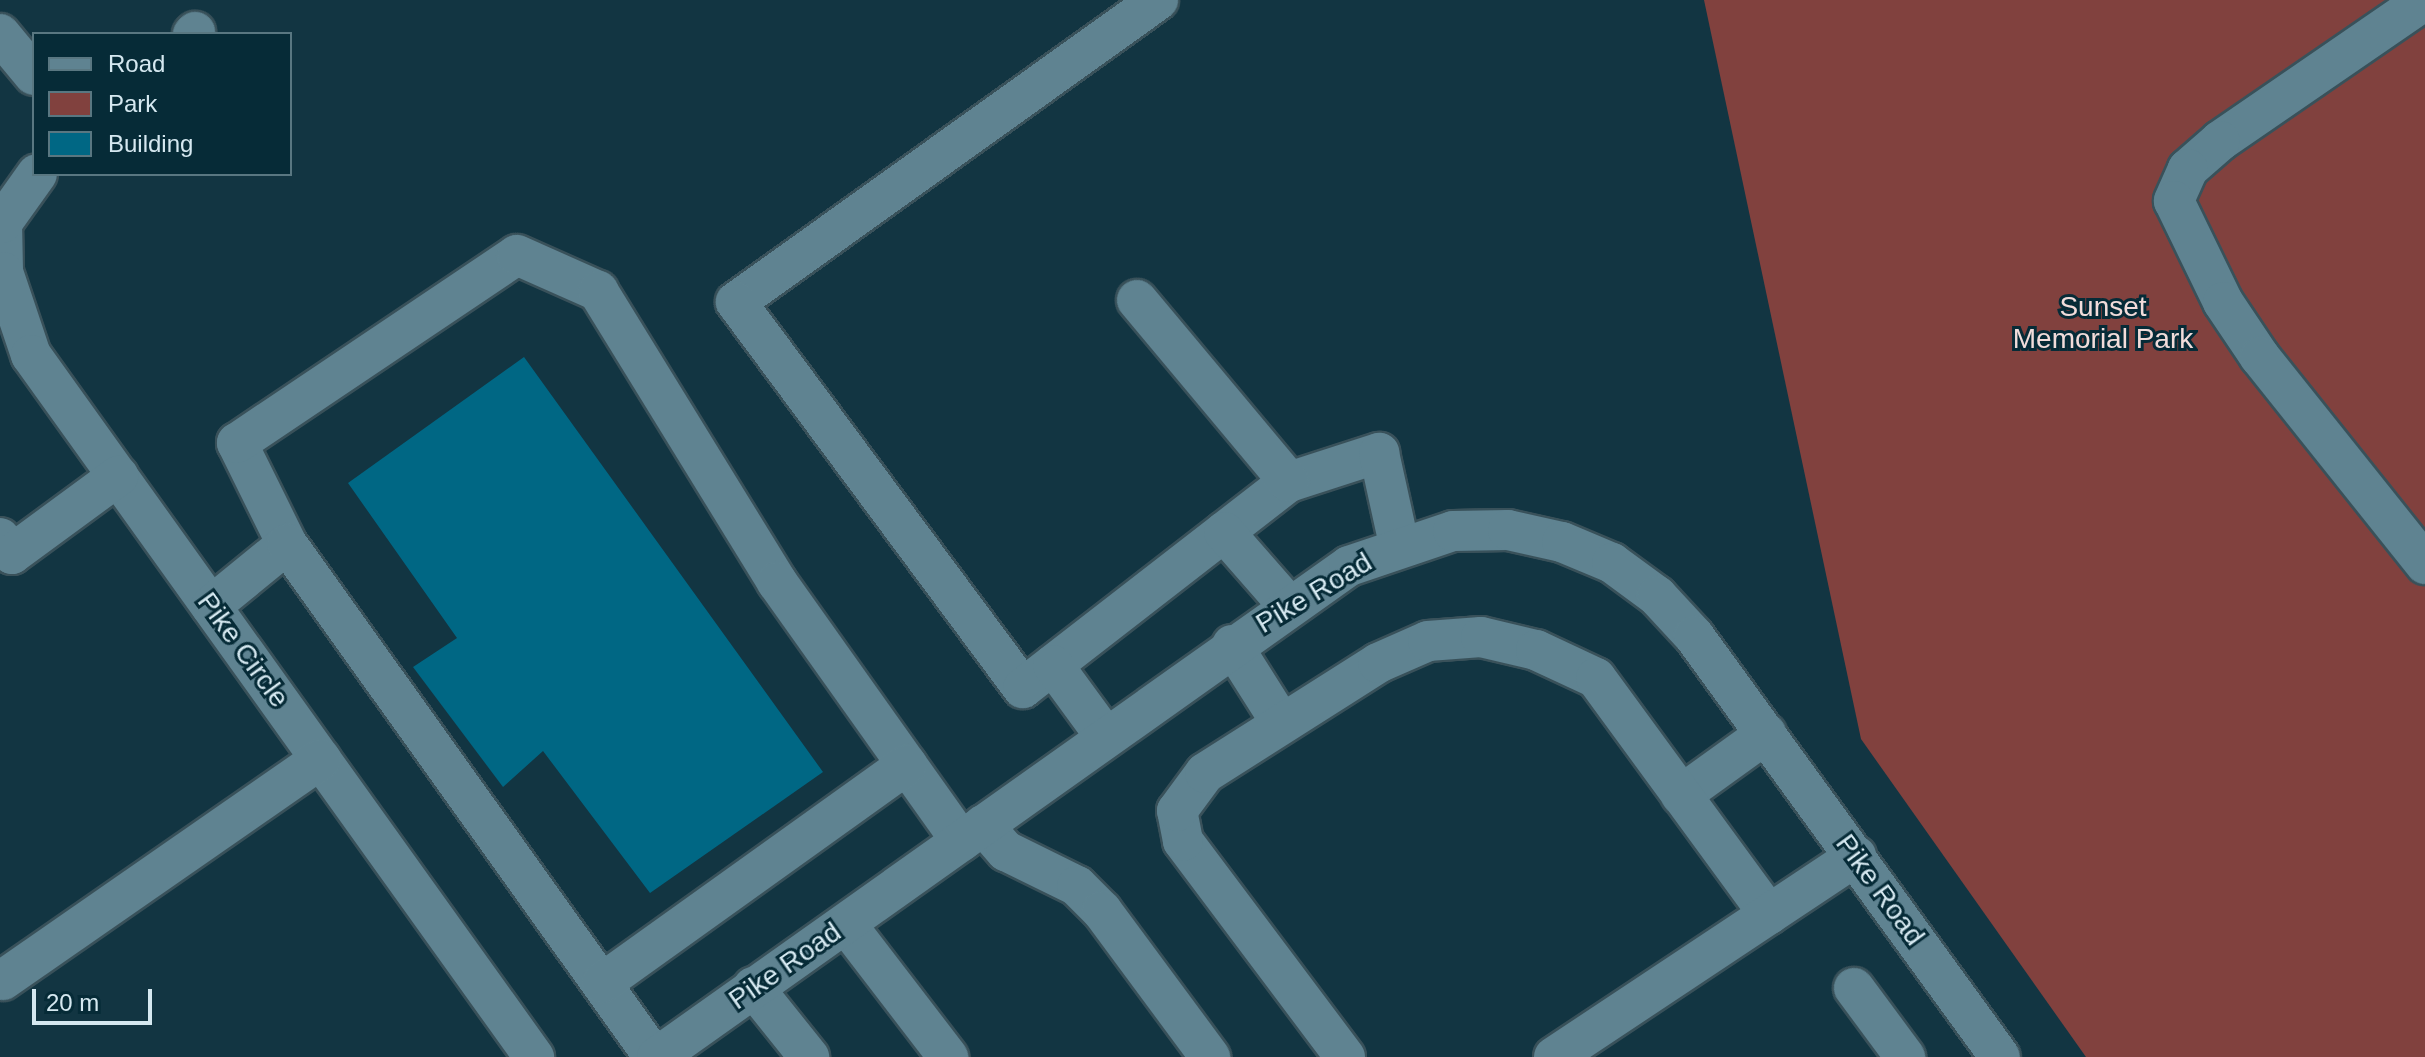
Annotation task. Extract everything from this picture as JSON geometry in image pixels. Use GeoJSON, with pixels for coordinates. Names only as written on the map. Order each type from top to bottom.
{"type":"FeatureCollection","features":[{"type":"Feature","properties":{"kind":"street"},"geometry":{"type":"LineString","coordinates":[[1158,0],[736,302],[1023,688],[1289,482],[1379,453],[1399,544]]}},
{"type":"Feature","properties":{"kind":"street"},"geometry":{"type":"LineString","coordinates":[[2425,0],[2220,141],[2188,169],[2174,201],[2223,302],[2260,357],[2425,564]]}},
{"type":"Feature","properties":{"kind":"street"},"geometry":{"type":"LineString","coordinates":[[0,34],[32,73]]}},
{"type":"Feature","properties":{"kind":"street"},"geometry":{"type":"LineString","coordinates":[[1,224],[36,176]]}},
{"type":"Feature","properties":{"kind":"street","name":"Pike Circle"},"geometry":{"type":"LineString","coordinates":[[1,224],[3,272],[13,315],[31,355],[534,1057]]}},
{"type":"Feature","properties":{"kind":"street"},"geometry":{"type":"LineString","coordinates":[[656,1057],[287,544],[237,443],[517,255],[598,291],[777,582],[907,765],[972,833],[1077,886],[1102,911],[1210,1057]]}},
{"type":"Feature","properties":{"kind":"street"},"geometry":{"type":"LineString","coordinates":[[1137,300],[1289,482]]}},
{"type":"Feature","properties":{"kind":"street"},"geometry":{"type":"LineString","coordinates":[[0,538],[12,554],[118,476]]}},
{"type":"Feature","properties":{"kind":"street","name":"Pike Road"},"geometry":{"type":"LineString","coordinates":[[656,1057],[846,924],[1287,604],[1399,544],[1453,531],[1508,530],[1562,542],[1612,563],[1657,596],[1694,636],[2000,1057]]}},
{"type":"Feature","properties":{"kind":"street"},"geometry":{"type":"LineString","coordinates":[[1224,532],[1287,604]]}},
{"type":"Feature","properties":{"kind":"street"},"geometry":{"type":"LineString","coordinates":[[211,606],[287,544]]}},
{"type":"Feature","properties":{"kind":"street"},"geometry":{"type":"LineString","coordinates":[[1345,1057],[1183,841],[1177,811],[1205,773],[1378,663],[1428,641],[1481,637],[1536,650],[1596,678],[1769,914]]}},
{"type":"Feature","properties":{"kind":"street"},"geometry":{"type":"LineString","coordinates":[[1232,645],[1282,724]]}},
{"type":"Feature","properties":{"kind":"street"},"geometry":{"type":"LineString","coordinates":[[1053,665],[1105,736]]}},
{"type":"Feature","properties":{"kind":"street"},"geometry":{"type":"LineString","coordinates":[[1681,795],[1766,734]]}},
{"type":"Feature","properties":{"kind":"street"},"geometry":{"type":"LineString","coordinates":[[3,980],[321,759]]}},
{"type":"Feature","properties":{"kind":"street"},"geometry":{"type":"LineString","coordinates":[[602,983],[907,765]]}},
{"type":"Feature","properties":{"kind":"street"},"geometry":{"type":"LineString","coordinates":[[1554,1057],[1856,856]]}},
{"type":"Feature","properties":{"kind":"street"},"geometry":{"type":"LineString","coordinates":[[846,924],[948,1057]]}},
{"type":"Feature","properties":{"kind":"street"},"geometry":{"type":"LineString","coordinates":[[753,987],[809,1057]]}},
{"type":"Feature","properties":{"kind":"street"},"geometry":{"type":"LineString","coordinates":[[1854,988],[1905,1057]]}},
{"type":"Feature","properties":{"kind":"green space","name":"Sunset Memorial Park"},"geometry":{"type":"Polygon","coordinates":[[[1704,0],[2425,0],[2425,1057],[2086,1057],[1861,739],[1704,0]]]}},
{"type":"Feature","properties":{"kind":"building"},"geometry":{"type":"Polygon","coordinates":[[[524,357],[823,772],[650,893],[543,751],[503,787],[413,667],[457,638],[348,483],[524,357]]]}}]}
